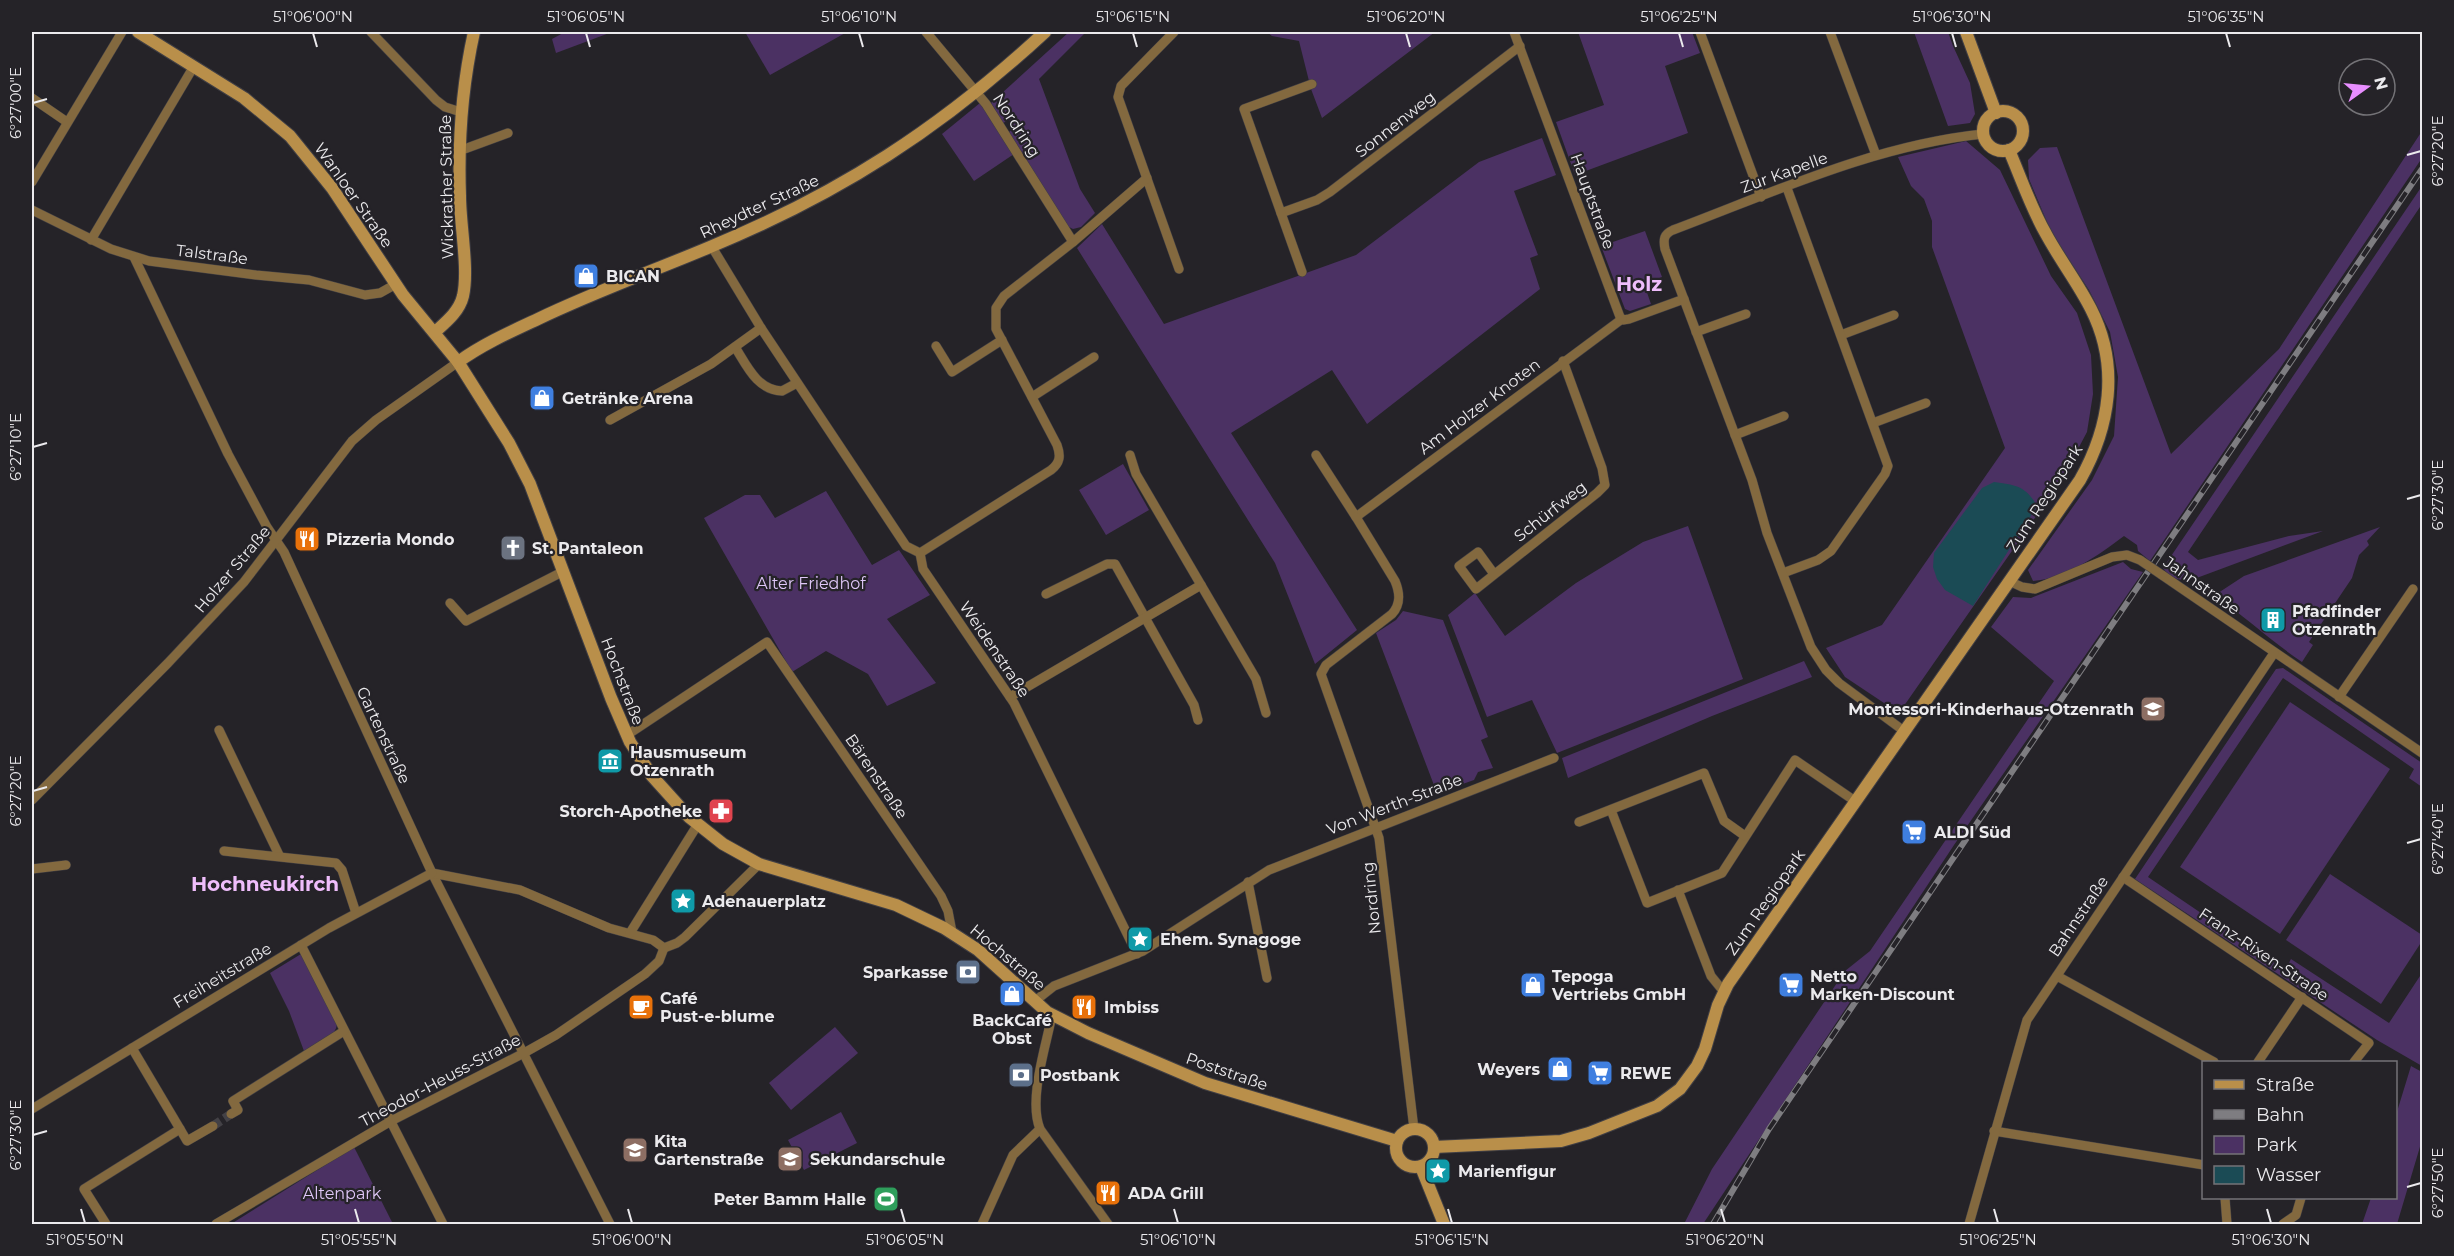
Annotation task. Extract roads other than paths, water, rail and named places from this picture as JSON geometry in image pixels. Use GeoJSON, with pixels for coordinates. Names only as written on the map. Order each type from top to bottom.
{"type":"FeatureCollection","features":[{"type":"Feature","properties":{"kind":"street"},"geometry":{"type":"LineString","coordinates":[[32,182],[122,32]]}},
{"type":"Feature","properties":{"kind":"street","name":"Wanloer Straße"},"geometry":{"type":"LineString","coordinates":[[138,32],[256,107],[295,142],[332,188],[396,284],[458,362]]}},
{"type":"Feature","properties":{"kind":"street"},"geometry":{"type":"LineString","coordinates":[[372,32],[436,100],[445,107],[461,112]]}},
{"type":"Feature","properties":{"kind":"street","name":"Wickrather Straße"},"geometry":{"type":"LineString","coordinates":[[435,332],[458,309],[465,288],[459,151],[461,112],[474,32]]}},
{"type":"Feature","properties":{"kind":"street","name":"Nordring"},"geometry":{"type":"LineString","coordinates":[[926,32],[977,92],[1073,242]]}},
{"type":"Feature","properties":{"kind":"street","name":"Rheydter Straße"},"geometry":{"type":"LineString","coordinates":[[458,362],[495,339],[587,295],[712,247],[795,209],[863,172],[907,144],[977,92],[1045,32]]}},
{"type":"Feature","properties":{"kind":"street"},"geometry":{"type":"LineString","coordinates":[[1174,32],[1121,86],[1118,93],[1179,269]]}},
{"type":"Feature","properties":{"kind":"street","name":"Hauptstraße"},"geometry":{"type":"LineString","coordinates":[[1514,32],[1622,319]]}},
{"type":"Feature","properties":{"kind":"street"},"geometry":{"type":"LineString","coordinates":[[1700,32],[1761,197]]}},
{"type":"Feature","properties":{"kind":"street"},"geometry":{"type":"LineString","coordinates":[[1830,32],[1876,155]]}},
{"type":"Feature","properties":{"kind":"street"},"geometry":{"type":"LineString","coordinates":[[1966,32],[1996,113]]}},
{"type":"Feature","properties":{"kind":"street","name":"Sonnenweg"},"geometry":{"type":"LineString","coordinates":[[1281,213],[1317,200],[1330,192],[1520,46]]}},
{"type":"Feature","properties":{"kind":"street"},"geometry":{"type":"LineString","coordinates":[[91,240],[194,66]]}},
{"type":"Feature","properties":{"kind":"street"},"geometry":{"type":"LineString","coordinates":[[1302,273],[1244,109],[1312,84]]}},
{"type":"Feature","properties":{"kind":"street"},"geometry":{"type":"LineString","coordinates":[[32,98],[67,122]]}},
{"type":"Feature","properties":{"kind":"street"},"geometry":{"type":"LineString","coordinates":[[1996,113],[2012,114],[2020,123],[2022,136],[2017,145],[2009,150],[2002,151],[1990,147],[1983,134],[1987,120],[1996,113]]}},
{"type":"Feature","properties":{"kind":"street"},"geometry":{"type":"LineString","coordinates":[[459,151],[508,133]]}},
{"type":"Feature","properties":{"kind":"street","name":"Zur Kapelle"},"geometry":{"type":"LineString","coordinates":[[1684,299],[1665,249],[1666,234],[1876,155],[1932,141],[1983,134]]}},
{"type":"Feature","properties":{"kind":"street","name":"Zum Regiopark"},"geometry":{"type":"LineString","coordinates":[[1434,1148],[1561,1141],[1589,1133],[1657,1106],[1680,1089],[1697,1066],[1724,992],[2088,465],[2104,423],[2109,385],[2105,349],[2094,315],[2046,235],[2009,150]]}},
{"type":"Feature","properties":{"kind":"street"},"geometry":{"type":"LineString","coordinates":[[920,553],[1056,466],[1060,457],[1058,449],[1002,340],[994,321],[996,308],[1001,300],[1033,272],[1073,242],[1147,178]]}},
{"type":"Feature","properties":{"kind":"street"},"geometry":{"type":"LineString","coordinates":[[1783,573],[1818,560],[1829,553],[1886,472],[1888,462],[1786,188]]}},
{"type":"Feature","properties":{"kind":"street","name":"Talstraße"},"geometry":{"type":"LineString","coordinates":[[32,210],[91,240],[134,258],[245,274],[309,280],[365,295],[380,293],[396,284]]}},
{"type":"Feature","properties":{"kind":"street","name":"Weidenstraße"},"geometry":{"type":"LineString","coordinates":[[712,247],[760,328],[906,546],[920,553],[922,569],[1010,697],[1137,954]]}},
{"type":"Feature","properties":{"kind":"street","name":"Gartenstraße"},"geometry":{"type":"LineString","coordinates":[[134,258],[228,454],[275,542],[284,552],[432,873],[610,1224]]}},
{"type":"Feature","properties":{"kind":"street"},"geometry":{"type":"LineString","coordinates":[[1622,319],[1629,319],[1684,299],[1807,639],[1826,670],[1851,694],[1904,731]]}},
{"type":"Feature","properties":{"kind":"street"},"geometry":{"type":"LineString","coordinates":[[1696,332],[1746,314]]}},
{"type":"Feature","properties":{"kind":"street"},"geometry":{"type":"LineString","coordinates":[[1840,334],[1894,315]]}},
{"type":"Feature","properties":{"kind":"street","name":"Am Holzer Knoten"},"geometry":{"type":"LineString","coordinates":[[1356,517],[1622,319]]}},
{"type":"Feature","properties":{"kind":"street"},"geometry":{"type":"LineString","coordinates":[[610,420],[706,367],[760,328]]}},
{"type":"Feature","properties":{"kind":"street"},"geometry":{"type":"LineString","coordinates":[[936,346],[952,372],[1002,340]]}},
{"type":"Feature","properties":{"kind":"street"},"geometry":{"type":"LineString","coordinates":[[735,347],[754,377],[766,387],[782,391],[797,383]]}},
{"type":"Feature","properties":{"kind":"street"},"geometry":{"type":"LineString","coordinates":[[1032,397],[1094,357]]}},
{"type":"Feature","properties":{"kind":"street","name":"Schürfweg"},"geometry":{"type":"LineString","coordinates":[[1494,574],[1605,485],[1602,468],[1563,361]]}},
{"type":"Feature","properties":{"kind":"street","name":"Holzer Straße"},"geometry":{"type":"LineString","coordinates":[[32,800],[244,582],[356,436],[458,362]]}},
{"type":"Feature","properties":{"kind":"street","name":"Hochstraße"},"geometry":{"type":"LineString","coordinates":[[458,362],[519,460],[538,502],[627,735],[652,776],[676,804],[723,844],[759,864],[896,906],[952,932],[978,950],[1052,1015]]}},
{"type":"Feature","properties":{"kind":"street"},"geometry":{"type":"LineString","coordinates":[[1873,423],[1926,403]]}},
{"type":"Feature","properties":{"kind":"street"},"geometry":{"type":"LineString","coordinates":[[1735,435],[1784,417]]}},
{"type":"Feature","properties":{"kind":"street"},"geometry":{"type":"LineString","coordinates":[[1130,455],[1136,474],[1255,676],[1266,713]]}},
{"type":"Feature","properties":{"kind":"street"},"geometry":{"type":"LineString","coordinates":[[1316,455],[1356,517]]}},
{"type":"Feature","properties":{"kind":"street","name":"Nordring"},"geometry":{"type":"LineString","coordinates":[[1356,517],[1395,581],[1399,599],[1392,614],[1326,665],[1321,672],[1322,681],[1376,827],[1381,850],[1414,1129]]}},
{"type":"Feature","properties":{"kind":"street","name":"Jahnstraße"},"geometry":{"type":"LineString","coordinates":[[2009,581],[2022,587],[2035,589],[2112,557],[2127,555],[2140,560],[2422,753]]}},
{"type":"Feature","properties":{"kind":"street"},"geometry":{"type":"LineString","coordinates":[[1046,594],[1113,563],[1194,705],[1198,720]]}},
{"type":"Feature","properties":{"kind":"street"},"geometry":{"type":"LineString","coordinates":[[450,603],[466,621],[564,571]]}},
{"type":"Feature","properties":{"kind":"street"},"geometry":{"type":"LineString","coordinates":[[1010,697],[1201,585]]}},
{"type":"Feature","properties":{"kind":"street"},"geometry":{"type":"LineString","coordinates":[[2339,697],[2413,588]]}},
{"type":"Feature","properties":{"kind":"street","name":"Bärenstraße"},"geometry":{"type":"LineString","coordinates":[[627,735],[767,642],[941,896],[948,911],[952,932]]}},
{"type":"Feature","properties":{"kind":"street","name":"Bahnstraße"},"geometry":{"type":"LineString","coordinates":[[1969,1224],[2025,1026],[2122,877],[2274,653]]}},
{"type":"Feature","properties":{"kind":"street"},"geometry":{"type":"LineString","coordinates":[[219,730],[279,855]]}},
{"type":"Feature","properties":{"kind":"street","name":"Von Werth-Straße"},"geometry":{"type":"LineString","coordinates":[[1035,1001],[1054,986],[1137,954],[1248,882],[1276,867],[1554,758]]}},
{"type":"Feature","properties":{"kind":"street"},"geometry":{"type":"LineString","coordinates":[[1611,810],[1647,903],[1722,873],[1795,760],[1855,801]]}},
{"type":"Feature","properties":{"kind":"street"},"geometry":{"type":"LineString","coordinates":[[1579,822],[1704,773],[1724,821],[1745,836]]}},
{"type":"Feature","properties":{"kind":"street"},"geometry":{"type":"LineString","coordinates":[[630,933],[698,824]]}},
{"type":"Feature","properties":{"kind":"street"},"geometry":{"type":"LineString","coordinates":[[224,851],[279,855],[338,864],[356,913]]}},
{"type":"Feature","properties":{"kind":"street"},"geometry":{"type":"LineString","coordinates":[[432,873],[520,890],[609,928],[653,940],[664,948],[685,937],[759,864]]}},
{"type":"Feature","properties":{"kind":"street"},"geometry":{"type":"LineString","coordinates":[[32,869],[66,865]]}},
{"type":"Feature","properties":{"kind":"street","name":"Freiheitstraße"},"geometry":{"type":"LineString","coordinates":[[32,1110],[356,913],[432,873]]}},
{"type":"Feature","properties":{"kind":"street","name":"Franz-Rixen-Straße"},"geometry":{"type":"LineString","coordinates":[[2122,877],[2369,1043],[2355,1061]]}},
{"type":"Feature","properties":{"kind":"street"},"geometry":{"type":"LineString","coordinates":[[1248,882],[1268,978]]}},
{"type":"Feature","properties":{"kind":"street","name":"Zum Regiopark"},"geometry":{"type":"LineString","coordinates":[[1678,890],[1711,975],[1724,992]]}},
{"type":"Feature","properties":{"kind":"street"},"geometry":{"type":"LineString","coordinates":[[302,945],[443,1224]]}},
{"type":"Feature","properties":{"kind":"street","name":"Theodor-Heuss-Straße"},"geometry":{"type":"LineString","coordinates":[[216,1224],[391,1121],[524,1053],[634,982],[659,962],[664,948]]}},
{"type":"Feature","properties":{"kind":"street"},"geometry":{"type":"LineString","coordinates":[[2056,976],[2212,1061]]}},
{"type":"Feature","properties":{"kind":"street"},"geometry":{"type":"LineString","coordinates":[[2259,1061],[2302,997]]}},
{"type":"Feature","properties":{"kind":"street"},"geometry":{"type":"LineString","coordinates":[[1052,1015],[1035,1101],[1040,1129],[1108,1224]]}},
{"type":"Feature","properties":{"kind":"street","name":"Poststraße"},"geometry":{"type":"LineString","coordinates":[[1052,1015],[1190,1078],[1397,1141]]}},
{"type":"Feature","properties":{"kind":"street"},"geometry":{"type":"LineString","coordinates":[[231,1114],[238,1110],[233,1101],[344,1031]]}},
{"type":"Feature","properties":{"kind":"street"},"geometry":{"type":"LineString","coordinates":[[132,1048],[187,1141],[213,1126]]}},
{"type":"Feature","properties":{"kind":"street"},"geometry":{"type":"LineString","coordinates":[[106,1224],[84,1189],[180,1129]]}},
{"type":"Feature","properties":{"kind":"street"},"geometry":{"type":"LineString","coordinates":[[982,1224],[1013,1155],[1040,1129]]}},
{"type":"Feature","properties":{"kind":"street"},"geometry":{"type":"LineString","coordinates":[[1414,1129],[1426,1133],[1434,1148],[1432,1157],[1420,1167],[1413,1167],[1402,1162],[1396,1152],[1397,1141],[1405,1132],[1414,1129]]}},
{"type":"Feature","properties":{"kind":"street"},"geometry":{"type":"LineString","coordinates":[[1994,1131],[2202,1165]]}},
{"type":"Feature","properties":{"kind":"street"},"geometry":{"type":"LineString","coordinates":[[1420,1167],[1444,1224]]}},
{"type":"Feature","properties":{"kind":"street"},"geometry":{"type":"LineString","coordinates":[[2225,1199],[2227,1224]]}},
{"type":"Feature","properties":{"kind":"street"},"geometry":{"type":"LineString","coordinates":[[2283,1224],[2296,1215],[2300,1199]]}},
{"type":"Feature","properties":{"kind":"water"},"geometry":{"type":"Polygon","coordinates":[[[1994,482],[2024,490],[2037,506],[1973,606],[1945,590],[1937,579],[1933,567],[1934,553],[1982,488],[1994,482]]]}},
{"type":"Feature","properties":{"kind":"tunnel"},"geometry":{"type":"LineString","coordinates":[[213,1126],[231,1114]]}},
{"type":"Feature","properties":{"kind":"railway"},"geometry":{"type":"LineString","coordinates":[[1713,1224],[1769,1129],[2422,169]]}},
{"type":"Feature","properties":{"kind":"place","name":"BICAN"},"geometry":{"type":"Point","coordinates":[586,276]}},
{"type":"Feature","properties":{"kind":"place","name":"Getränke Arena"},"geometry":{"type":"Point","coordinates":[542,398]}},
{"type":"Feature","properties":{"kind":"place","name":"Pizzeria Mondo"},"geometry":{"type":"Point","coordinates":[307,539]}},
{"type":"Feature","properties":{"kind":"place","name":"St. Pantaleon"},"geometry":{"type":"Point","coordinates":[513,548]}},
{"type":"Feature","properties":{"kind":"place","name":"Pfadfinder Otzenrath"},"geometry":{"type":"Point","coordinates":[2273,620]}},
{"type":"Feature","properties":{"kind":"place","name":"Montessori-Kinderhaus-Otzenrath"},"geometry":{"type":"Point","coordinates":[2153,709]}},
{"type":"Feature","properties":{"kind":"place","name":"Hausmuseum Otzenrath"},"geometry":{"type":"Point","coordinates":[610,761]}},
{"type":"Feature","properties":{"kind":"place","name":"Storch-Apotheke"},"geometry":{"type":"Point","coordinates":[721,811]}},
{"type":"Feature","properties":{"kind":"place","name":"ALDI Süd"},"geometry":{"type":"Point","coordinates":[1914,832]}},
{"type":"Feature","properties":{"kind":"place","name":"Adenauerplatz"},"geometry":{"type":"Point","coordinates":[683,901]}},
{"type":"Feature","properties":{"kind":"place","name":"Ehem. Synagoge"},"geometry":{"type":"Point","coordinates":[1140,939]}},
{"type":"Feature","properties":{"kind":"place","name":"Sparkasse"},"geometry":{"type":"Point","coordinates":[968,972]}},
{"type":"Feature","properties":{"kind":"place","name":"Tepoga Vertriebs GmbH"},"geometry":{"type":"Point","coordinates":[1533,985]}},
{"type":"Feature","properties":{"kind":"place","name":"Netto Marken-Discount"},"geometry":{"type":"Point","coordinates":[1791,985]}},
{"type":"Feature","properties":{"kind":"place","name":"BackCafé Obst"},"geometry":{"type":"Point","coordinates":[1012,994]}},
{"type":"Feature","properties":{"kind":"place","name":"Café Pust-e-blume"},"geometry":{"type":"Point","coordinates":[641,1007]}},
{"type":"Feature","properties":{"kind":"place","name":"Imbiss"},"geometry":{"type":"Point","coordinates":[1084,1007]}},
{"type":"Feature","properties":{"kind":"place","name":"Weyers"},"geometry":{"type":"Point","coordinates":[1560,1069]}},
{"type":"Feature","properties":{"kind":"place","name":"REWE"},"geometry":{"type":"Point","coordinates":[1600,1073]}},
{"type":"Feature","properties":{"kind":"place","name":"Postbank"},"geometry":{"type":"Point","coordinates":[1021,1075]}},
{"type":"Feature","properties":{"kind":"place","name":"Kita Gartenstraße"},"geometry":{"type":"Point","coordinates":[635,1150]}},
{"type":"Feature","properties":{"kind":"place","name":"Sekundarschule"},"geometry":{"type":"Point","coordinates":[790,1159]}},
{"type":"Feature","properties":{"kind":"place","name":"Marienfigur"},"geometry":{"type":"Point","coordinates":[1438,1171]}},
{"type":"Feature","properties":{"kind":"place","name":"ADA Grill"},"geometry":{"type":"Point","coordinates":[1108,1193]}},
{"type":"Feature","properties":{"kind":"place","name":"Peter Bamm Halle"},"geometry":{"type":"Point","coordinates":[886,1199]}},
{"type":"Feature","properties":{"kind":"district","name":"Holz"},"geometry":{"type":"Point","coordinates":[1639,284]}},
{"type":"Feature","properties":{"kind":"district","name":"Hochneukirch"},"geometry":{"type":"Point","coordinates":[265,884]}},
{"type":"Feature","properties":{"kind":"park label","name":"Alter Friedhof"},"geometry":{"type":"Point","coordinates":[811,583]}},
{"type":"Feature","properties":{"kind":"park label","name":"Altenpark"},"geometry":{"type":"Point","coordinates":[342,1193]}}]}
